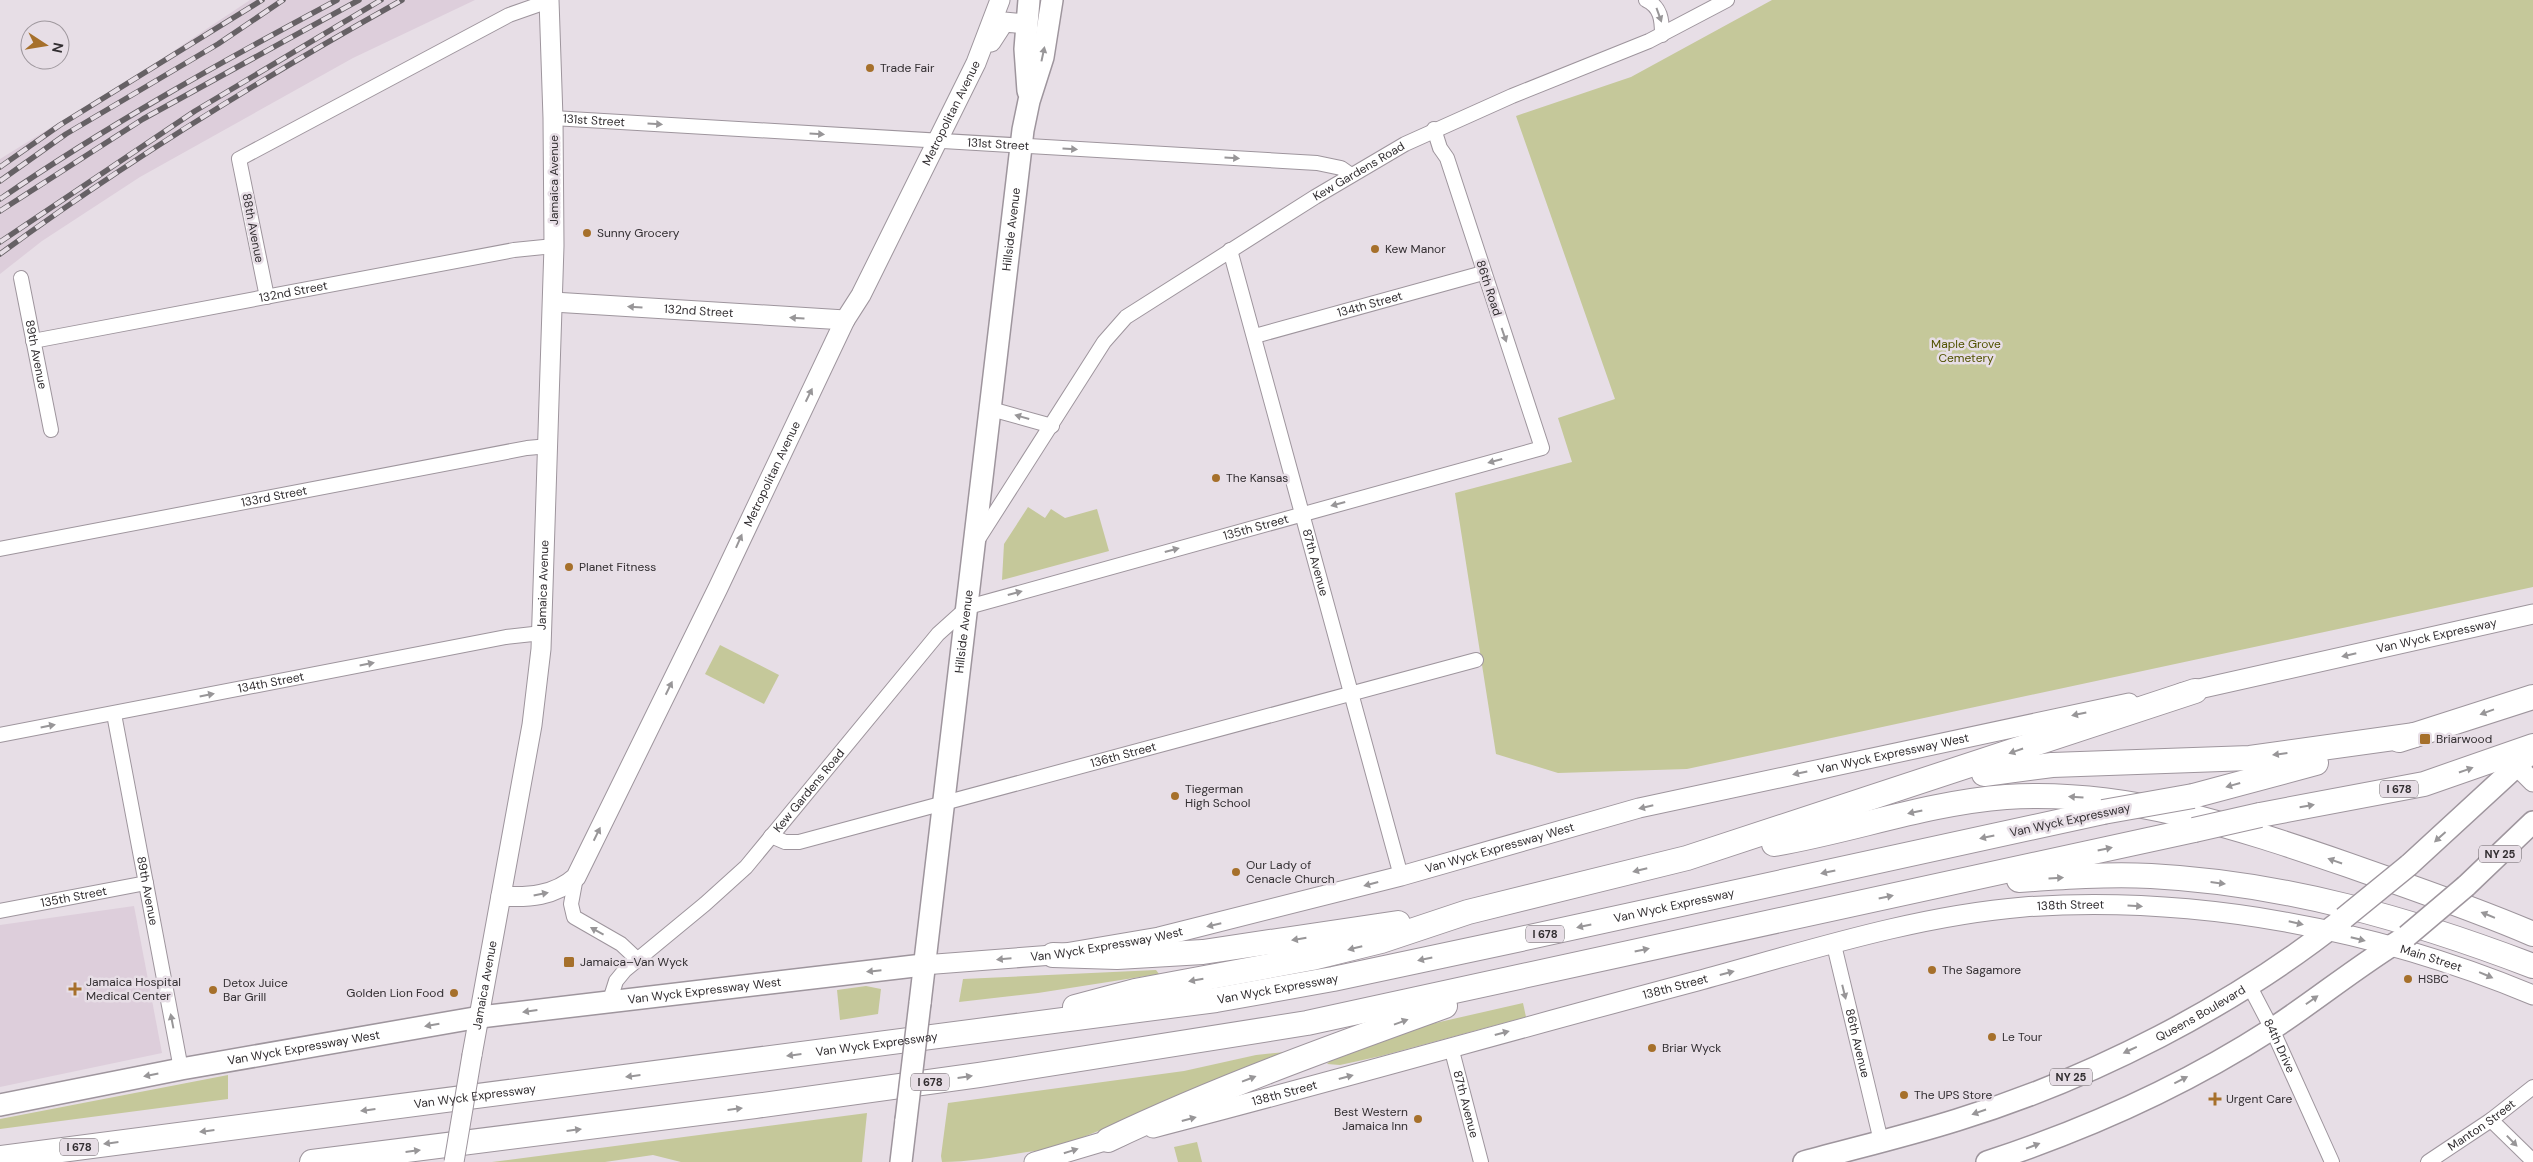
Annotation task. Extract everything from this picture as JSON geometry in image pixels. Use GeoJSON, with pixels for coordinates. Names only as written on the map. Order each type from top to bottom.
{"type":"FeatureCollection","features":[{"type":"Feature","properties":{"kind":"highway"},"geometry":{"type":"LineString","coordinates":[[981,1032],[1135,991],[1312,958],[1381,942],[1468,912],[1687,858],[2195,691]]}},
{"type":"Feature","properties":{"kind":"highway","name":"Van Wyck Expressway"},"geometry":{"type":"LineString","coordinates":[[0,1158],[981,1032],[1206,1001],[1333,979],[2103,812],[2193,796],[2415,735],[2533,697]]}},
{"type":"Feature","properties":{"kind":"highway"},"geometry":{"type":"LineString","coordinates":[[1879,796],[1970,776],[2035,766],[2250,758],[2415,735]]}},
{"type":"Feature","properties":{"kind":"highway","name":"I 678"},"geometry":{"type":"LineString","coordinates":[[312,1162],[417,1150],[979,1075],[1307,1023],[2260,815],[2424,784],[2533,746]]}},
{"type":"Feature","properties":{"kind":"highway"},"geometry":{"type":"LineString","coordinates":[[1687,858],[1790,841],[1963,802],[2005,797],[2082,798],[2184,814],[2243,830],[2432,895],[2533,934]]}},
{"type":"Feature","properties":{"kind":"highway"},"geometry":{"type":"LineString","coordinates":[[1937,886],[2100,875],[2150,876],[2232,884],[2315,898],[2376,912],[2451,936],[2533,966]]}},
{"type":"Feature","properties":{"kind":"highway"},"geometry":{"type":"LineString","coordinates":[[1053,955],[1117,958],[1203,952],[1468,912]]}},
{"type":"Feature","properties":{"kind":"highway"},"geometry":{"type":"LineString","coordinates":[[1108,1140],[1178,1107],[1348,1041],[1543,971]]}},
{"type":"Feature","properties":{"kind":"main road","name":"Metropolitan Avenue"},"geometry":{"type":"LineString","coordinates":[[576,877],[714,596],[845,320],[861,295],[976,63],[1000,0]]}},
{"type":"Feature","properties":{"kind":"main road","name":"Hillside Avenue"},"geometry":{"type":"LineString","coordinates":[[1029,0],[1025,49],[1029,101]]}},
{"type":"Feature","properties":{"kind":"main road","name":"Hillside Avenue"},"geometry":{"type":"LineString","coordinates":[[901,1162],[1021,146],[1029,101],[1043,57],[1052,0]]}},
{"type":"Feature","properties":{"kind":"main road","name":"Jamaica Avenue"},"geometry":{"type":"LineString","coordinates":[[454,1162],[533,717],[542,633],[554,246],[554,118],[549,1]]}},
{"type":"Feature","properties":{"kind":"main road"},"geometry":{"type":"LineString","coordinates":[[976,63],[989,48],[1001,24],[1011,21],[1027,24]]}},
{"type":"Feature","properties":{"kind":"main road","name":"132nd Street"},"geometry":{"type":"LineString","coordinates":[[553,302],[845,320]]}},
{"type":"Feature","properties":{"kind":"main road","name":"Van Wyck Expressway"},"geometry":{"type":"LineString","coordinates":[[2195,691],[2533,614]]}},
{"type":"Feature","properties":{"kind":"main road","name":"Van Wyck Expressway West"},"geometry":{"type":"LineString","coordinates":[[0,1105],[181,1069],[480,1017],[610,1000],[923,965],[1053,955],[1178,933],[1402,876],[1648,806],[2195,691]]}},
{"type":"Feature","properties":{"kind":"main road","name":"Queens Boulevard"},"geometry":{"type":"LineString","coordinates":[[1804,1162],[1957,1120],[2066,1079],[2142,1044],[2249,985],[2336,925],[2409,866],[2533,750]]}},
{"type":"Feature","properties":{"kind":"main road"},"geometry":{"type":"LineString","coordinates":[[2517,766],[2533,782]]}},
{"type":"Feature","properties":{"kind":"main road","name":"NY 25"},"geometry":{"type":"LineString","coordinates":[[1987,1162],[2120,1110],[2201,1070],[2272,1029],[2407,936],[2466,886],[2533,822]]}},
{"type":"Feature","properties":{"kind":"main road"},"geometry":{"type":"LineString","coordinates":[[501,896],[524,897],[552,892],[563,888],[576,877]]}},
{"type":"Feature","properties":{"kind":"main road","name":"138th Street"},"geometry":{"type":"LineString","coordinates":[[1034,1162],[1108,1140],[1451,1047],[1927,921],[2008,909],[2070,905],[2161,907],[2336,925]]}},
{"type":"Feature","properties":{"kind":"main road","name":"Main Street"},"geometry":{"type":"LineString","coordinates":[[2336,925],[2389,947],[2474,970],[2533,995]]}},
{"type":"Feature","properties":{"kind":"street"},"geometry":{"type":"LineString","coordinates":[[1646,0],[1655,5],[1658,10],[1662,35]]}},
{"type":"Feature","properties":{"kind":"street","name":"Kew Gardens Road"},"geometry":{"type":"LineString","coordinates":[[975,544],[1104,342],[1118,324],[1157,296],[1230,250],[1351,176],[1434,129],[1662,35],[1727,0]]}},
{"type":"Feature","properties":{"kind":"street","name":"88th Avenue"},"geometry":{"type":"LineString","coordinates":[[267,297],[239,159],[509,15],[549,1]]}},
{"type":"Feature","properties":{"kind":"street","name":"131st Street"},"geometry":{"type":"LineString","coordinates":[[554,118],[1317,163],[1341,168],[1351,176]]}},
{"type":"Feature","properties":{"kind":"street","name":"86th Road"},"geometry":{"type":"LineString","coordinates":[[1434,129],[1440,148],[1447,158],[1542,448]]}},
{"type":"Feature","properties":{"kind":"street","name":"132nd Street"},"geometry":{"type":"LineString","coordinates":[[33,341],[514,250],[554,246]]}},
{"type":"Feature","properties":{"kind":"street","name":"87th Avenue"},"geometry":{"type":"LineString","coordinates":[[1230,250],[1402,876]]}},
{"type":"Feature","properties":{"kind":"street","name":"134th Street"},"geometry":{"type":"LineString","coordinates":[[1255,336],[1483,272]]}},
{"type":"Feature","properties":{"kind":"street","name":"89th Avenue"},"geometry":{"type":"LineString","coordinates":[[21,278],[51,430]]}},
{"type":"Feature","properties":{"kind":"street"},"geometry":{"type":"LineString","coordinates":[[991,409],[1052,426]]}},
{"type":"Feature","properties":{"kind":"street","name":"133rd Street"},"geometry":{"type":"LineString","coordinates":[[0,549],[527,448],[549,446]]}},
{"type":"Feature","properties":{"kind":"street","name":"135th Street"},"geometry":{"type":"LineString","coordinates":[[968,607],[1542,448]]}},
{"type":"Feature","properties":{"kind":"street","name":"Kew Gardens Road"},"geometry":{"type":"LineString","coordinates":[[610,1000],[616,981],[637,959],[736,878],[938,634],[968,607]]}},
{"type":"Feature","properties":{"kind":"street","name":"134th Street"},"geometry":{"type":"LineString","coordinates":[[0,735],[506,637],[542,633]]}},
{"type":"Feature","properties":{"kind":"street","name":"136th Street"},"geometry":{"type":"LineString","coordinates":[[771,836],[789,843],[800,842],[1476,660]]}},
{"type":"Feature","properties":{"kind":"street","name":"89th Avenue"},"geometry":{"type":"LineString","coordinates":[[114,714],[181,1069]]}},
{"type":"Feature","properties":{"kind":"street"},"geometry":{"type":"LineString","coordinates":[[576,877],[571,904],[574,917],[621,944],[637,959]]}},
{"type":"Feature","properties":{"kind":"street","name":"135th Street"},"geometry":{"type":"LineString","coordinates":[[0,911],[146,883]]}},
{"type":"Feature","properties":{"kind":"street","name":"86th Avenue"},"geometry":{"type":"LineString","coordinates":[[1834,945],[1881,1141]]}},
{"type":"Feature","properties":{"kind":"street","name":"84th Drive"},"geometry":{"type":"LineString","coordinates":[[2249,985],[2272,1029],[2332,1162]]}},
{"type":"Feature","properties":{"kind":"street","name":"87th Avenue"},"geometry":{"type":"LineString","coordinates":[[1451,1047],[1480,1162]]}},
{"type":"Feature","properties":{"kind":"street","name":"Manton Street"},"geometry":{"type":"LineString","coordinates":[[2428,1162],[2491,1120],[2533,1087]]}},
{"type":"Feature","properties":{"kind":"street"},"geometry":{"type":"LineString","coordinates":[[2491,1120],[2533,1161]]}},
{"type":"Feature","properties":{"kind":"shaded area"},"geometry":{"type":"Polygon","coordinates":[[[250,0],[475,0],[353,58],[140,177],[42,241],[0,274],[0,159],[160,60],[250,0]]]}},
{"type":"Feature","properties":{"kind":"shaded area","name":"Jamaica Hospital Medical Center"},"geometry":{"type":"Polygon","coordinates":[[[134,906],[162,1053],[0,1087],[0,925],[134,906]]]}},
{"type":"Feature","properties":{"kind":"green space","name":"Maple Grove Cemetery"},"geometry":{"type":"Polygon","coordinates":[[[1772,0],[2533,0],[2533,587],[1687,769],[1558,773],[1496,754],[1455,493],[1572,462],[1558,418],[1615,399],[1516,116],[1631,77],[1772,0]]]}},
{"type":"Feature","properties":{"kind":"green space"},"geometry":{"type":"Polygon","coordinates":[[[1028,507],[1045,518],[1051,509],[1065,518],[1097,509],[1109,551],[1002,580],[1004,544],[1028,507]]]}},
{"type":"Feature","properties":{"kind":"green space"},"geometry":{"type":"Polygon","coordinates":[[[720,645],[779,675],[764,704],[705,674],[720,645]]]}},
{"type":"Feature","properties":{"kind":"green space"},"geometry":{"type":"Polygon","coordinates":[[[1156,970],[1159,974],[1038,993],[959,1002],[963,979],[1156,970]]]}},
{"type":"Feature","properties":{"kind":"green space"},"geometry":{"type":"Polygon","coordinates":[[[866,986],[881,989],[878,1014],[840,1020],[837,990],[866,986]]]}},
{"type":"Feature","properties":{"kind":"green space"},"geometry":{"type":"Polygon","coordinates":[[[1523,1003],[1526,1017],[1381,1056],[1340,1065],[1327,1064],[1331,1060],[1409,1029],[1523,1003]]]}},
{"type":"Feature","properties":{"kind":"green space"},"geometry":{"type":"Polygon","coordinates":[[[1295,1051],[1054,1149],[942,1162],[941,1156],[948,1103],[1184,1071],[1256,1055],[1295,1051]]]}},
{"type":"Feature","properties":{"kind":"green space"},"geometry":{"type":"Polygon","coordinates":[[[228,1075],[228,1099],[0,1129],[0,1119],[228,1075]]]}},
{"type":"Feature","properties":{"kind":"green space"},"geometry":{"type":"Polygon","coordinates":[[[867,1113],[862,1162],[681,1162],[653,1155],[605,1162],[492,1162],[867,1113]]]}},
{"type":"Feature","properties":{"kind":"green space"},"geometry":{"type":"Polygon","coordinates":[[[1197,1142],[1202,1162],[1178,1162],[1174,1147],[1197,1142]]]}},
{"type":"Feature","properties":{"kind":"railway"},"geometry":{"type":"LineString","coordinates":[[0,167],[60,125],[262,0]]}},
{"type":"Feature","properties":{"kind":"railway"},"geometry":{"type":"LineString","coordinates":[[0,181],[66,134],[218,44],[283,0]]}},
{"type":"Feature","properties":{"kind":"railway"},"geometry":{"type":"LineString","coordinates":[[0,199],[82,145],[166,95],[337,0]]}},
{"type":"Feature","properties":{"kind":"railway"},"geometry":{"type":"LineString","coordinates":[[0,211],[143,119],[359,0]]}},
{"type":"Feature","properties":{"kind":"railway"},"geometry":{"type":"LineString","coordinates":[[0,242],[195,111],[381,0]]}},
{"type":"Feature","properties":{"kind":"railway"},"geometry":{"type":"LineString","coordinates":[[0,254],[97,185],[197,121],[248,89],[402,0]]}},
{"type":"Feature","properties":{"kind":"place","name":"Trade Fair"},"geometry":{"type":"Point","coordinates":[870,68]}},
{"type":"Feature","properties":{"kind":"place","name":"Sunny Grocery"},"geometry":{"type":"Point","coordinates":[587,233]}},
{"type":"Feature","properties":{"kind":"place","name":"Kew Manor"},"geometry":{"type":"Point","coordinates":[1375,249]}},
{"type":"Feature","properties":{"kind":"place","name":"The Kansas"},"geometry":{"type":"Point","coordinates":[1216,478]}},
{"type":"Feature","properties":{"kind":"place","name":"Planet Fitness"},"geometry":{"type":"Point","coordinates":[569,567]}},
{"type":"Feature","properties":{"kind":"place","name":"Briarwood"},"geometry":{"type":"Point","coordinates":[2425,739]}},
{"type":"Feature","properties":{"kind":"place","name":"Tiegerman High School"},"geometry":{"type":"Point","coordinates":[1175,796]}},
{"type":"Feature","properties":{"kind":"place","name":"Our Lady of Cenacle Church"},"geometry":{"type":"Point","coordinates":[1236,872]}},
{"type":"Feature","properties":{"kind":"place","name":"Jamaica–Van Wyck"},"geometry":{"type":"Point","coordinates":[569,962]}},
{"type":"Feature","properties":{"kind":"place","name":"The Sagamore"},"geometry":{"type":"Point","coordinates":[1932,970]}},
{"type":"Feature","properties":{"kind":"place","name":"HSBC"},"geometry":{"type":"Point","coordinates":[2408,979]}},
{"type":"Feature","properties":{"kind":"place","name":"Jamaica Hospital Medical Center"},"geometry":{"type":"Point","coordinates":[75,989]}},
{"type":"Feature","properties":{"kind":"place","name":"Detox Juice Bar Grill"},"geometry":{"type":"Point","coordinates":[213,990]}},
{"type":"Feature","properties":{"kind":"place","name":"Golden Lion Food"},"geometry":{"type":"Point","coordinates":[454,993]}},
{"type":"Feature","properties":{"kind":"place","name":"Le Tour"},"geometry":{"type":"Point","coordinates":[1992,1037]}},
{"type":"Feature","properties":{"kind":"place","name":"Briar Wyck"},"geometry":{"type":"Point","coordinates":[1652,1048]}},
{"type":"Feature","properties":{"kind":"place","name":"The UPS Store"},"geometry":{"type":"Point","coordinates":[1904,1095]}},
{"type":"Feature","properties":{"kind":"place","name":"Urgent Care"},"geometry":{"type":"Point","coordinates":[2215,1099]}},
{"type":"Feature","properties":{"kind":"place","name":"Best Western Jamaica Inn"},"geometry":{"type":"Point","coordinates":[1418,1119]}}]}
